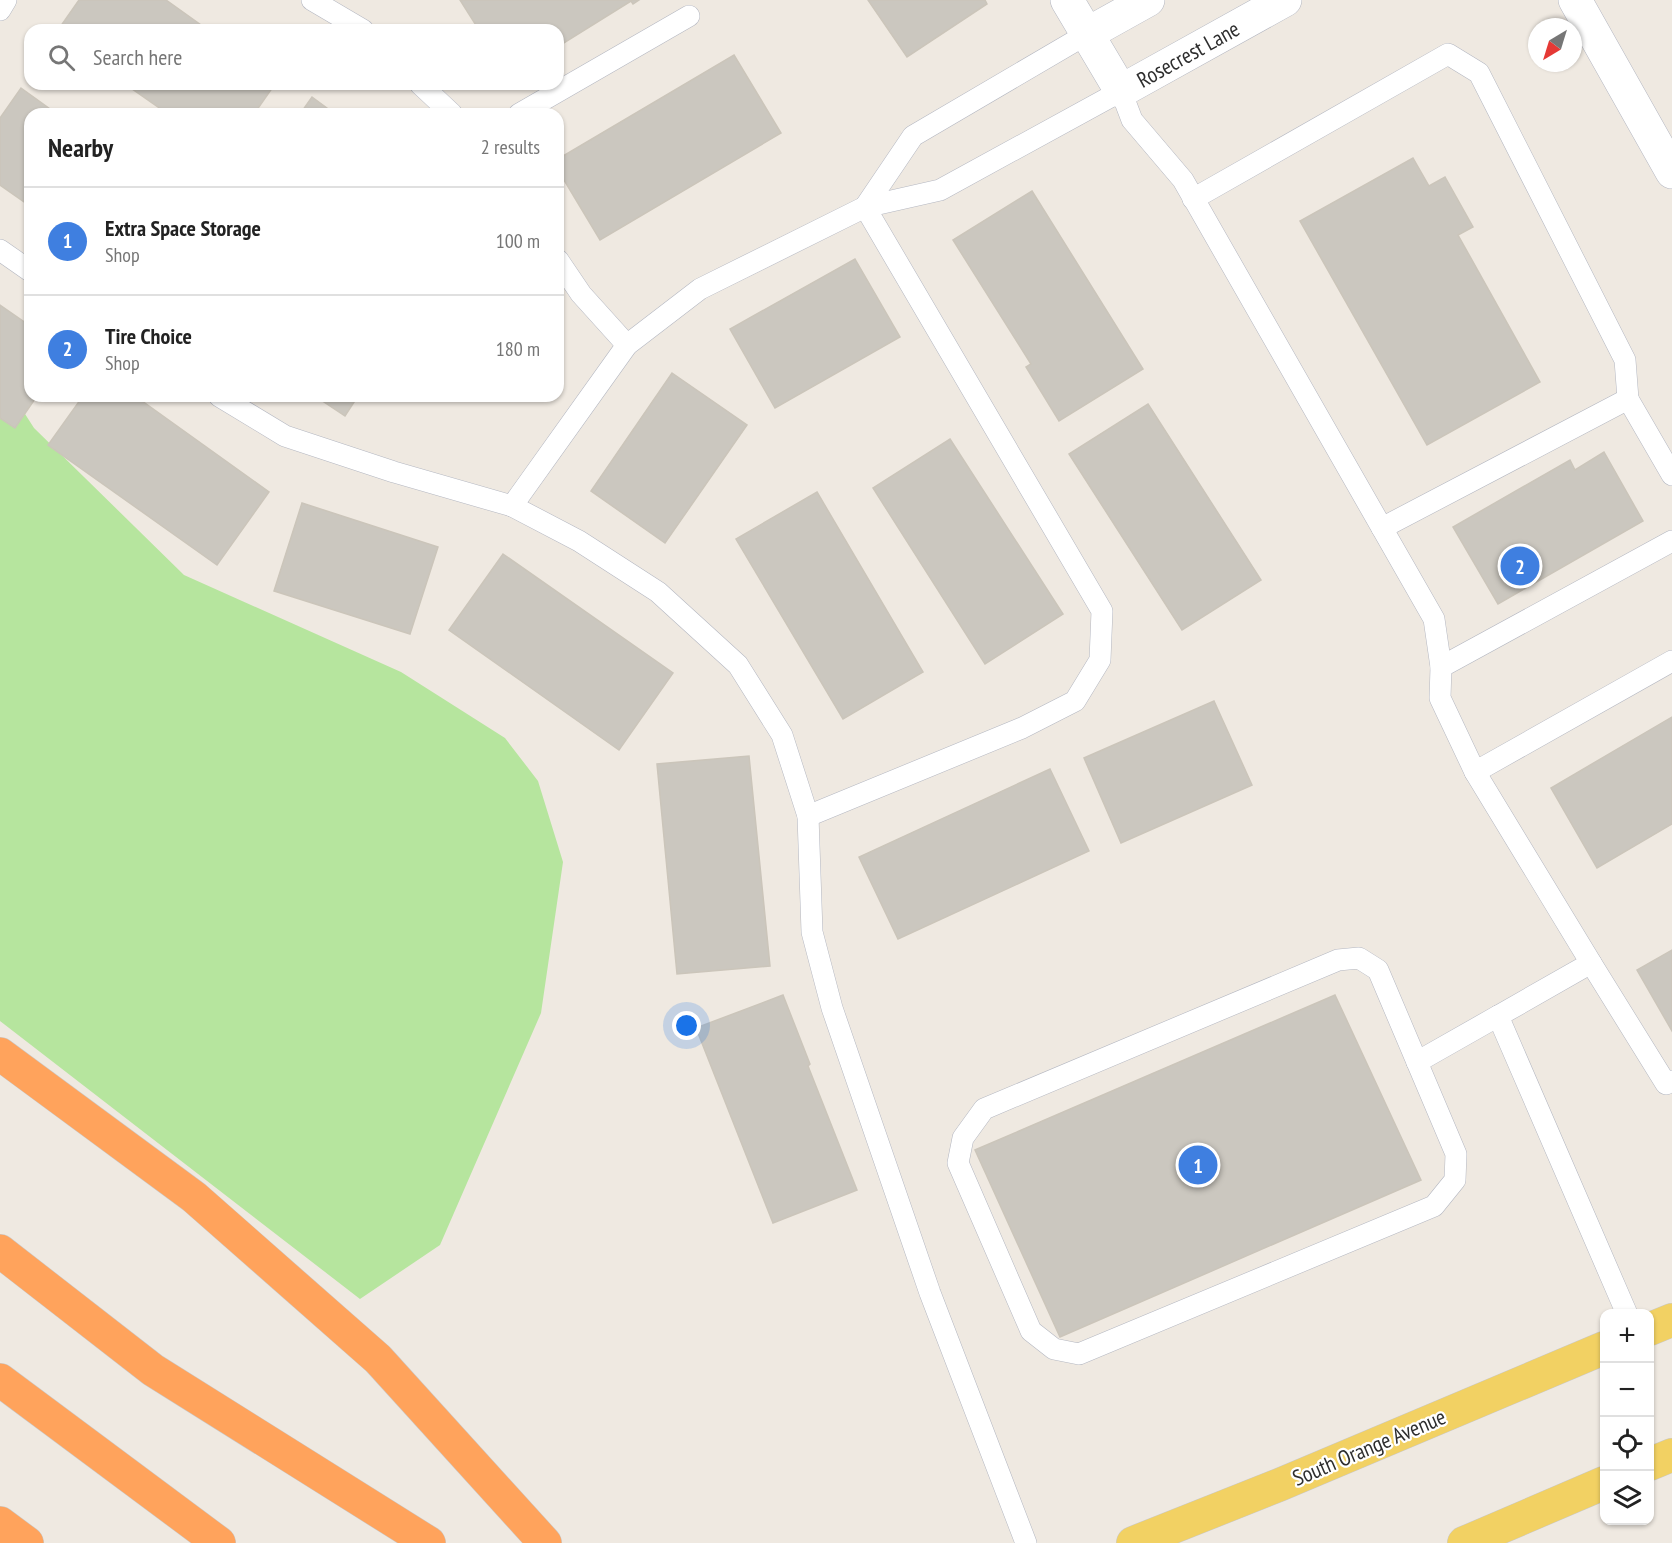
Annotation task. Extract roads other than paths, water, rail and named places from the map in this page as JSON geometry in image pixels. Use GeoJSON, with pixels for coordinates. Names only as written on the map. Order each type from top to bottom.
{"type":"FeatureCollection","features":[{"type":"Feature","properties":{"kind":"highway"},"geometry":{"type":"LineString","coordinates":[[0,1054],[194,1197],[378,1359],[545,1543]]}},
{"type":"Feature","properties":{"kind":"highway"},"geometry":{"type":"LineString","coordinates":[[0,1251],[153,1370],[429,1543]]}},
{"type":"Feature","properties":{"kind":"highway"},"geometry":{"type":"LineString","coordinates":[[0,1380],[219,1543]]}},
{"type":"Feature","properties":{"kind":"highway"},"geometry":{"type":"LineString","coordinates":[[0,1523],[27,1543]]}},
{"type":"Feature","properties":{"kind":"main road"},"geometry":{"type":"LineString","coordinates":[[1654,1327],[1672,1320]]}},
{"type":"Feature","properties":{"kind":"main road","name":"South Orange Avenue"},"geometry":{"type":"LineString","coordinates":[[1133,1543],[1279,1485],[1600,1350]]}},
{"type":"Feature","properties":{"kind":"main road"},"geometry":{"type":"LineString","coordinates":[[1654,1462],[1672,1455]]}},
{"type":"Feature","properties":{"kind":"main road"},"geometry":{"type":"LineString","coordinates":[[1464,1543],[1600,1485]]}},
{"type":"Feature","properties":{"kind":"street"},"geometry":{"type":"LineString","coordinates":[[1067,0],[1121,91]]}},
{"type":"Feature","properties":{"kind":"street"},"geometry":{"type":"LineString","coordinates":[[1087,34],[1148,0]]}},
{"type":"Feature","properties":{"kind":"street","name":"Rosecrest Lane"},"geometry":{"type":"LineString","coordinates":[[1121,91],[1285,0]]}},
{"type":"Feature","properties":{"kind":"street"},"geometry":{"type":"LineString","coordinates":[[1575,0],[1672,172]]}},
{"type":"Feature","properties":{"kind":"lane"},"geometry":{"type":"LineString","coordinates":[[0,10],[6,0]]}},
{"type":"Feature","properties":{"kind":"lane"},"geometry":{"type":"LineString","coordinates":[[312,0],[353,24]]}},
{"type":"Feature","properties":{"kind":"lane"},"geometry":{"type":"LineString","coordinates":[[564,88],[689,16]]}},
{"type":"Feature","properties":{"kind":"lane"},"geometry":{"type":"LineString","coordinates":[[865,207],[913,136],[1087,34]]}},
{"type":"Feature","properties":{"kind":"lane"},"geometry":{"type":"LineString","coordinates":[[1193,199],[1448,54],[1479,73],[1625,360],[1628,399],[1672,475]]}},
{"type":"Feature","properties":{"kind":"lane"},"geometry":{"type":"LineString","coordinates":[[426,90],[446,108]]}},
{"type":"Feature","properties":{"kind":"lane"},"geometry":{"type":"LineString","coordinates":[[529,108],[561,90]]}},
{"type":"Feature","properties":{"kind":"lane"},"geometry":{"type":"LineString","coordinates":[[512,506],[627,345],[700,289],[865,207],[940,190],[1121,91],[1132,120],[1183,180],[1434,619],[1440,667],[1440,698],[1475,772],[1666,1084],[1672,1081]]}},
{"type":"Feature","properties":{"kind":"lane"},"geometry":{"type":"LineString","coordinates":[[808,816],[1022,728],[1075,701],[1100,660],[1102,611],[865,207]]}},
{"type":"Feature","properties":{"kind":"lane"},"geometry":{"type":"LineString","coordinates":[[0,250],[24,267]]}},
{"type":"Feature","properties":{"kind":"lane"},"geometry":{"type":"LineString","coordinates":[[564,269],[580,294],[627,345]]}},
{"type":"Feature","properties":{"kind":"lane"},"geometry":{"type":"LineString","coordinates":[[1382,528],[1628,399]]}},
{"type":"Feature","properties":{"kind":"lane"},"geometry":{"type":"LineString","coordinates":[[229,402],[285,436],[394,472],[512,506],[579,541],[658,592],[738,665],[782,735],[808,816],[812,932],[832,1008],[930,1293],[1026,1543]]}},
{"type":"Feature","properties":{"kind":"lane"},"geometry":{"type":"LineString","coordinates":[[1440,667],[1672,541]]}},
{"type":"Feature","properties":{"kind":"lane"},"geometry":{"type":"LineString","coordinates":[[1475,772],[1672,661]]}},
{"type":"Feature","properties":{"kind":"lane"},"geometry":{"type":"LineString","coordinates":[[1359,958],[1378,970],[1417,1062],[1456,1154],[1455,1180],[1434,1206],[1078,1354],[1054,1349],[1030,1331],[958,1163],[963,1138],[984,1109],[1338,960],[1359,958]]}},
{"type":"Feature","properties":{"kind":"lane"},"geometry":{"type":"LineString","coordinates":[[1417,1062],[1591,963]]}},
{"type":"Feature","properties":{"kind":"lane"},"geometry":{"type":"LineString","coordinates":[[1498,1016],[1625,1309]]}},
{"type":"Feature","properties":{"kind":"place","name":"Tire Choice"},"geometry":{"type":"Point","coordinates":[1520,566]}},
{"type":"Feature","properties":{"kind":"place","name":"Extra Space Storage"},"geometry":{"type":"Point","coordinates":[1198,1165]}}]}
